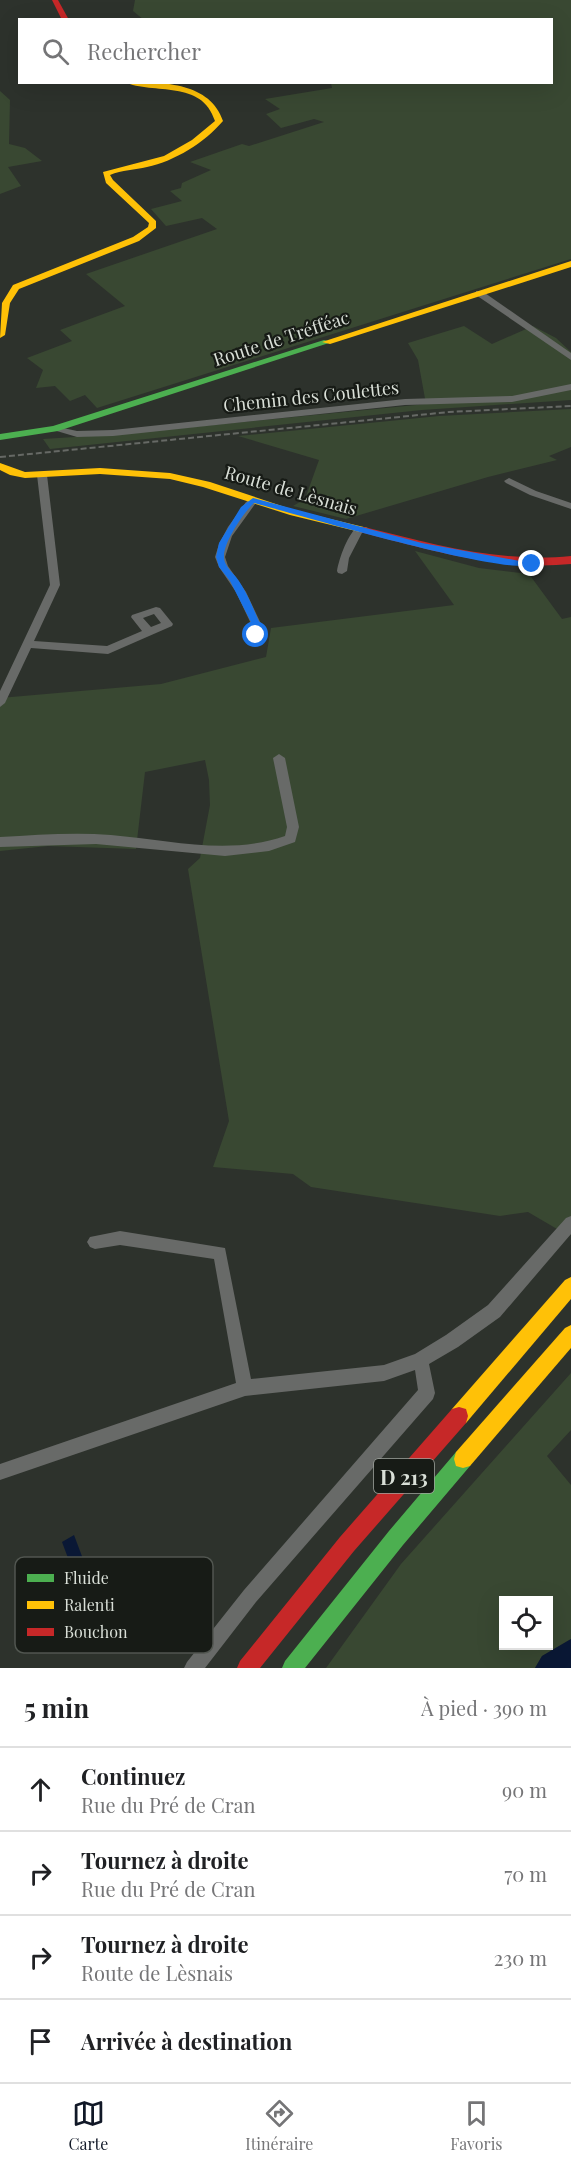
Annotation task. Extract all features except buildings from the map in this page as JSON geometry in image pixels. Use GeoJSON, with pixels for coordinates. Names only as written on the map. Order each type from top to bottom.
{"type":"FeatureCollection","features":[{"type":"Feature","properties":{"kind":"main road"},"geometry":{"type":"LineString","coordinates":[[55,0],[65,18]]}},
{"type":"Feature","properties":{"kind":"main road"},"geometry":{"type":"LineString","coordinates":[[0,335],[5,302],[16,287],[136,239],[152,228],[150,218],[109,182],[106,174],[118,169],[156,162],[208,132],[219,121],[220,113],[217,106],[202,97],[180,90],[140,84]]}},
{"type":"Feature","properties":{"kind":"main road","name":"Route de Tréfféac"},"geometry":{"type":"LineString","coordinates":[[0,437],[54,429],[571,264]]}},
{"type":"Feature","properties":{"kind":"main road","name":"Route de Lèsnais"},"geometry":{"type":"LineString","coordinates":[[0,466],[14,473],[42,475],[100,471],[170,476],[206,484],[253,501],[422,545],[508,563],[543,564],[571,560]]}},
{"type":"Feature","properties":{"kind":"main road","name":"D 213"},"geometry":{"type":"LineString","coordinates":[[247,1668],[375,1511],[571,1286]]}},
{"type":"Feature","properties":{"kind":"main road","name":"D 213"},"geometry":{"type":"LineString","coordinates":[[292,1668],[396,1538],[571,1334]]}},
{"type":"Feature","properties":{"kind":"street"},"geometry":{"type":"LineString","coordinates":[[479,293],[571,357]]}},
{"type":"Feature","properties":{"kind":"street","name":"Chemin des Coulettes"},"geometry":{"type":"LineString","coordinates":[[54,429],[76,434],[113,433],[405,402],[512,399],[571,387]]}},
{"type":"Feature","properties":{"kind":"street"},"geometry":{"type":"LineString","coordinates":[[0,704],[55,585],[42,475]]}},
{"type":"Feature","properties":{"kind":"street"},"geometry":{"type":"LineString","coordinates":[[509,481],[533,493],[571,506]]}},
{"type":"Feature","properties":{"kind":"street"},"geometry":{"type":"LineString","coordinates":[[253,501],[245,507],[223,543],[220,557],[223,567],[234,580],[258,628],[256,635]]}},
{"type":"Feature","properties":{"kind":"street"},"geometry":{"type":"LineString","coordinates":[[342,571],[344,558],[359,529]]}},
{"type":"Feature","properties":{"kind":"street"},"geometry":{"type":"LineString","coordinates":[[28,644],[108,650],[149,632]]}},
{"type":"Feature","properties":{"kind":"street"},"geometry":{"type":"LineString","coordinates":[[0,842],[80,838],[225,853],[276,845],[291,839],[293,827],[279,758]]}},
{"type":"Feature","properties":{"kind":"street"},"geometry":{"type":"LineString","coordinates":[[0,1472],[245,1388],[384,1373],[419,1361],[494,1311],[571,1223]]}},
{"type":"Feature","properties":{"kind":"street"},"geometry":{"type":"LineString","coordinates":[[95,1242],[120,1238],[220,1253],[245,1388]]}},
{"type":"Feature","properties":{"kind":"street"},"geometry":{"type":"LineString","coordinates":[[213,1643],[250,1596],[427,1393],[423,1369],[419,1361]]}},
{"type":"Feature","properties":{"kind":"street"},"geometry":{"type":"LineString","coordinates":[[193,1668],[205,1653]]}},
{"type":"Feature","properties":{"kind":"green space"},"geometry":{"type":"Polygon","coordinates":[[[135,0],[571,0],[571,259],[97,408],[85,395],[70,401],[55,386],[36,388],[43,370],[27,358],[72,341],[60,330],[125,306],[86,274],[217,229],[202,218],[166,226],[151,209],[182,201],[170,191],[181,188],[182,183],[211,170],[190,162],[242,144],[249,146],[324,122],[314,119],[281,128],[266,114],[280,109],[265,99],[332,88],[331,84],[553,84],[553,18],[142,18],[133,11],[135,0]]]}},
{"type":"Feature","properties":{"kind":"green space"},"geometry":{"type":"Polygon","coordinates":[[[0,91],[10,100],[9,144],[25,148],[42,161],[8,167],[21,186],[0,194],[0,91]]]}},
{"type":"Feature","properties":{"kind":"green space"},"geometry":{"type":"Polygon","coordinates":[[[464,326],[492,344],[533,326],[556,338],[571,352],[571,400],[422,410],[50,449],[43,439],[122,434],[426,404],[418,360],[408,343],[464,326]]]}},
{"type":"Feature","properties":{"kind":"green space"},"geometry":{"type":"Polygon","coordinates":[[[571,409],[571,447],[549,456],[557,460],[488,477],[346,519],[293,506],[305,499],[319,460],[238,436],[439,416],[571,409]]]}},
{"type":"Feature","properties":{"kind":"green space"},"geometry":{"type":"Polygon","coordinates":[[[415,551],[479,568],[529,574],[562,619],[571,617],[571,1234],[569,1236],[528,1212],[500,1216],[311,1187],[293,1174],[213,1167],[229,1121],[188,869],[200,858],[210,805],[205,760],[145,772],[136,849],[48,846],[0,851],[0,698],[161,684],[266,657],[271,628],[454,605],[415,551]]]}},
{"type":"Feature","properties":{"kind":"green space"},"geometry":{"type":"Polygon","coordinates":[[[571,1373],[571,1430],[547,1456],[571,1485],[571,1639],[553,1650],[553,1596],[499,1596],[499,1650],[552,1650],[542,1656],[535,1668],[326,1668],[401,1564],[571,1373]]]}},
{"type":"Feature","properties":{"kind":"water"},"geometry":{"type":"Polygon","coordinates":[[[74,1535],[82,1557],[68,1557],[62,1542],[74,1535]]]}},
{"type":"Feature","properties":{"kind":"water"},"geometry":{"type":"Polygon","coordinates":[[[571,1639],[571,1668],[535,1668],[542,1656],[571,1639]]]}},
{"type":"Feature","properties":{"kind":"railway"},"geometry":{"type":"LineString","coordinates":[[0,457],[449,412],[571,406]]}},
{"type":"Feature","properties":{"kind":"traffic: fast"},"geometry":{"type":"LineString","coordinates":[[0,437],[54,429],[327,342]]}},
{"type":"Feature","properties":{"kind":"traffic: fast"},"geometry":{"type":"LineString","coordinates":[[292,1668],[396,1538],[463,1459]]}},
{"type":"Feature","properties":{"kind":"traffic: slow"},"geometry":{"type":"LineString","coordinates":[[0,335],[6,303],[16,287],[136,239],[152,228],[153,223],[109,181],[106,174],[167,158],[204,135],[219,121],[215,109],[196,94],[168,86],[148,84]]}},
{"type":"Feature","properties":{"kind":"traffic: slow"},"geometry":{"type":"LineString","coordinates":[[327,342],[571,264]]}},
{"type":"Feature","properties":{"kind":"traffic: slow"},"geometry":{"type":"LineString","coordinates":[[0,466],[14,473],[25,475],[100,471],[170,476],[206,484],[294,513],[364,530]]}},
{"type":"Feature","properties":{"kind":"traffic: slow"},"geometry":{"type":"LineString","coordinates":[[459,1416],[571,1286]]}},
{"type":"Feature","properties":{"kind":"traffic: slow"},"geometry":{"type":"LineString","coordinates":[[463,1459],[571,1334]]}},
{"type":"Feature","properties":{"kind":"traffic: jam"},"geometry":{"type":"LineString","coordinates":[[55,0],[65,18]]}},
{"type":"Feature","properties":{"kind":"traffic: jam"},"geometry":{"type":"LineString","coordinates":[[364,530],[492,560],[545,563],[571,560]]}},
{"type":"Feature","properties":{"kind":"traffic: jam"},"geometry":{"type":"LineString","coordinates":[[247,1668],[347,1544],[459,1416]]}},
{"type":"Feature","properties":{"kind":"route"},"geometry":{"type":"LineString","coordinates":[[256,635],[258,628],[234,580],[223,567],[220,557],[223,543],[241,518],[245,507],[253,501],[478,558],[532,564]]}}]}
